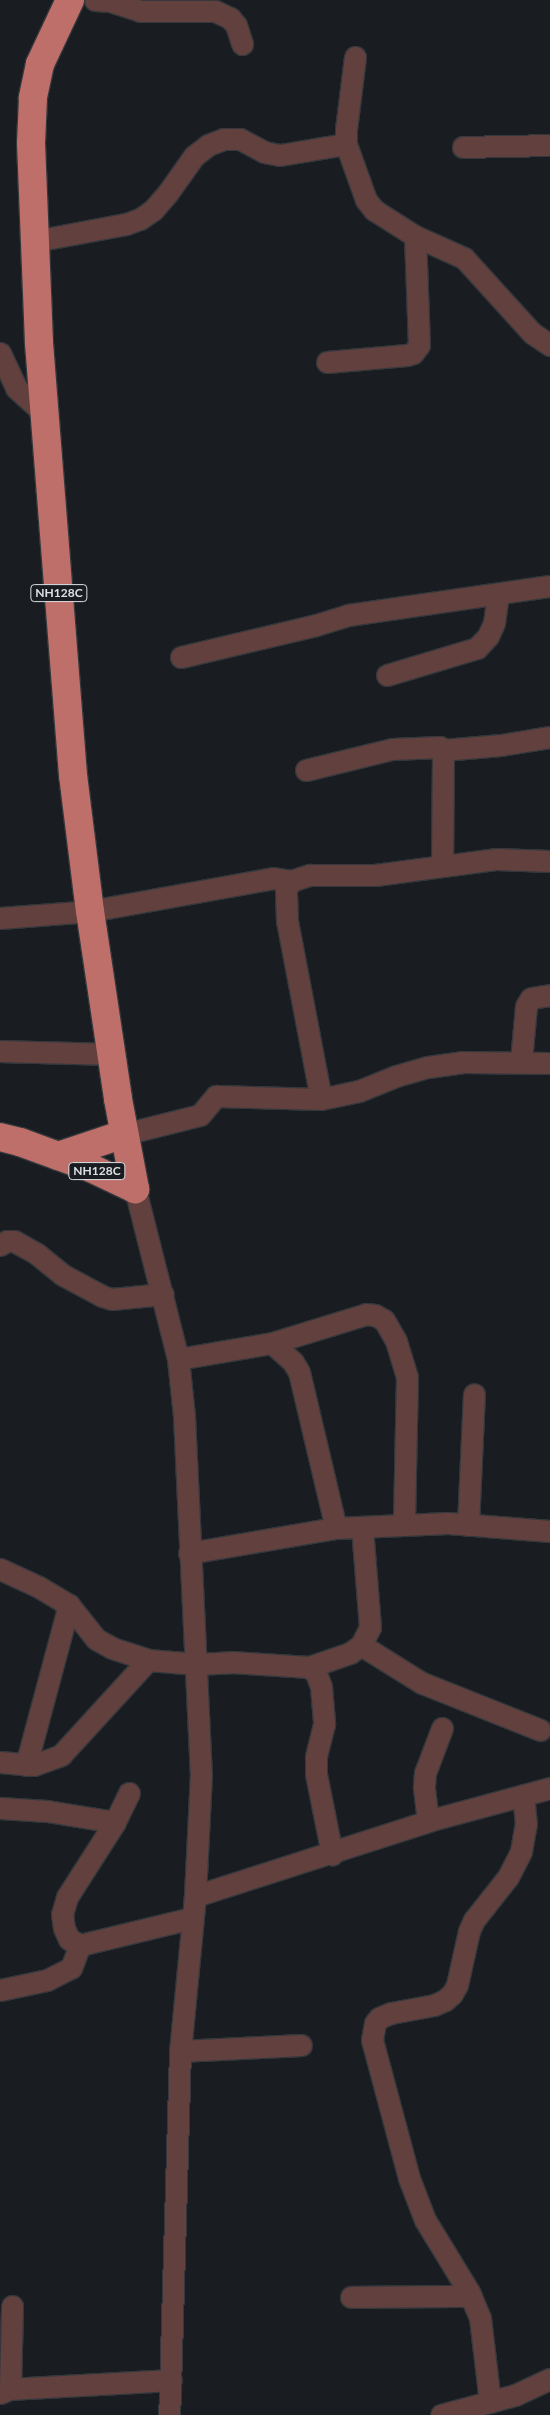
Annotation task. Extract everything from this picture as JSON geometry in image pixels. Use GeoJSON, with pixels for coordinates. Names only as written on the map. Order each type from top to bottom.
{"type":"FeatureCollection","features":[{"type":"Feature","properties":{"kind":"highway","name":"NH128C"},"geometry":{"type":"LineString","coordinates":[[80,0],[40,64],[33,98],[31,143],[35,241],[44,412],[73,775],[90,911],[111,1054],[135,1189]]}},
{"type":"Feature","properties":{"kind":"highway","name":"NH128C"},"geometry":{"type":"LineString","coordinates":[[58,1156],[124,1134]]}},
{"type":"Feature","properties":{"kind":"highway","name":"NH128C"},"geometry":{"type":"LineString","coordinates":[[0,1137],[91,1168],[135,1189]]}},
{"type":"Feature","properties":{"kind":"street"},"geometry":{"type":"LineString","coordinates":[[80,0],[110,1],[140,11],[216,11],[230,18],[236,25],[242,44]]}},
{"type":"Feature","properties":{"kind":"street"},"geometry":{"type":"LineString","coordinates":[[355,58],[346,129],[346,144],[366,200],[374,210],[415,236],[464,258],[532,333],[550,345]]}},
{"type":"Feature","properties":{"kind":"street"},"geometry":{"type":"LineString","coordinates":[[35,241],[126,224],[140,219],[153,210],[167,194],[194,156],[208,145],[224,139],[240,139],[264,152],[280,155],[346,144]]}},
{"type":"Feature","properties":{"kind":"street"},"geometry":{"type":"LineString","coordinates":[[463,147],[550,145]]}},
{"type":"Feature","properties":{"kind":"street"},"geometry":{"type":"LineString","coordinates":[[327,362],[407,355],[413,353],[419,345],[415,236]]}},
{"type":"Feature","properties":{"kind":"street"},"geometry":{"type":"LineString","coordinates":[[0,353],[8,388],[44,412]]}},
{"type":"Feature","properties":{"kind":"street"},"geometry":{"type":"LineString","coordinates":[[182,658],[316,625],[348,615],[550,586]]}},
{"type":"Feature","properties":{"kind":"street"},"geometry":{"type":"LineString","coordinates":[[388,675],[476,648],[488,636],[494,623],[498,594]]}},
{"type":"Feature","properties":{"kind":"street"},"geometry":{"type":"LineString","coordinates":[[306,770],[392,749],[433,746],[440,747],[443,750],[550,737]]}},
{"type":"Feature","properties":{"kind":"street"},"geometry":{"type":"LineString","coordinates":[[442,866],[443,750]]}},
{"type":"Feature","properties":{"kind":"street"},"geometry":{"type":"LineString","coordinates":[[0,918],[90,911],[266,879],[291,881],[310,876],[375,874],[497,859],[550,861]]}},
{"type":"Feature","properties":{"kind":"street"},"geometry":{"type":"LineString","coordinates":[[291,881],[286,889],[287,921],[321,1099]]}},
{"type":"Feature","properties":{"kind":"street"},"geometry":{"type":"LineString","coordinates":[[521,1062],[526,1006],[531,998],[550,995]]}},
{"type":"Feature","properties":{"kind":"street"},"geometry":{"type":"LineString","coordinates":[[0,1051],[111,1054]]}},
{"type":"Feature","properties":{"kind":"street"},"geometry":{"type":"LineString","coordinates":[[124,1134],[200,1115],[216,1096],[321,1099],[360,1091],[396,1076],[428,1067],[462,1062],[550,1063]]}},
{"type":"Feature","properties":{"kind":"street"},"geometry":{"type":"LineString","coordinates":[[135,1189],[178,1358],[184,1416],[189,1553],[197,1664],[201,1773],[195,1896],[180,2051],[169,2415]]}},
{"type":"Feature","properties":{"kind":"street"},"geometry":{"type":"LineString","coordinates":[[0,1245],[6,1241],[14,1241],[37,1254],[63,1275],[102,1296],[112,1299],[163,1294]]}},
{"type":"Feature","properties":{"kind":"street"},"geometry":{"type":"LineString","coordinates":[[178,1358],[272,1343],[366,1314],[375,1315],[384,1320],[396,1341],[407,1377],[404,1525]]}},
{"type":"Feature","properties":{"kind":"street"},"geometry":{"type":"LineString","coordinates":[[272,1343],[293,1362],[299,1372],[336,1528]]}},
{"type":"Feature","properties":{"kind":"street"},"geometry":{"type":"LineString","coordinates":[[468,1525],[474,1394]]}},
{"type":"Feature","properties":{"kind":"street"},"geometry":{"type":"LineString","coordinates":[[189,1553],[336,1528],[468,1525],[550,1531]]}},
{"type":"Feature","properties":{"kind":"street"},"geometry":{"type":"LineString","coordinates":[[0,1569],[39,1587],[69,1605],[96,1640],[112,1648],[148,1660],[197,1664],[231,1662],[309,1667],[350,1653],[361,1645],[370,1627],[362,1527]]}},
{"type":"Feature","properties":{"kind":"street"},"geometry":{"type":"LineString","coordinates":[[26,1765],[69,1605]]}},
{"type":"Feature","properties":{"kind":"street"},"geometry":{"type":"LineString","coordinates":[[361,1645],[422,1682],[540,1730]]}},
{"type":"Feature","properties":{"kind":"street"},"geometry":{"type":"LineString","coordinates":[[0,1762],[34,1765],[60,1755],[148,1660]]}},
{"type":"Feature","properties":{"kind":"street"},"geometry":{"type":"LineString","coordinates":[[309,1667],[316,1673],[321,1687],[324,1724],[316,1757],[316,1774],[332,1854]]}},
{"type":"Feature","properties":{"kind":"street"},"geometry":{"type":"LineString","coordinates":[[428,1821],[424,1786],[425,1773],[442,1728]]}},
{"type":"Feature","properties":{"kind":"street"},"geometry":{"type":"LineString","coordinates":[[195,1896],[332,1854],[428,1821],[550,1788]]}},
{"type":"Feature","properties":{"kind":"street"},"geometry":{"type":"LineString","coordinates":[[129,1793],[114,1822],[67,1897],[64,1906],[64,1928],[69,1939],[80,1945],[192,1918]]}},
{"type":"Feature","properties":{"kind":"street"},"geometry":{"type":"LineString","coordinates":[[482,2407],[483,2332],[471,2296],[425,2220],[409,2178],[372,2040],[379,2018],[391,2013],[434,2005],[446,2000],[457,1986],[469,1931],[474,1920],[508,1876],[521,1851],[526,1824],[523,1795]]}},
{"type":"Feature","properties":{"kind":"street"},"geometry":{"type":"LineString","coordinates":[[0,1808],[47,1811],[114,1822]]}},
{"type":"Feature","properties":{"kind":"street"},"geometry":{"type":"LineString","coordinates":[[0,1990],[47,1980],[71,1968],[80,1945]]}},
{"type":"Feature","properties":{"kind":"street"},"geometry":{"type":"LineString","coordinates":[[180,2051],[301,2045]]}},
{"type":"Feature","properties":{"kind":"street"},"geometry":{"type":"LineString","coordinates":[[351,2297],[471,2296]]}},
{"type":"Feature","properties":{"kind":"street"},"geometry":{"type":"LineString","coordinates":[[12,2306],[5,2391],[170,2380]]}},
{"type":"Feature","properties":{"kind":"street"},"geometry":{"type":"LineString","coordinates":[[441,2415],[482,2407],[550,2379]]}}]}
